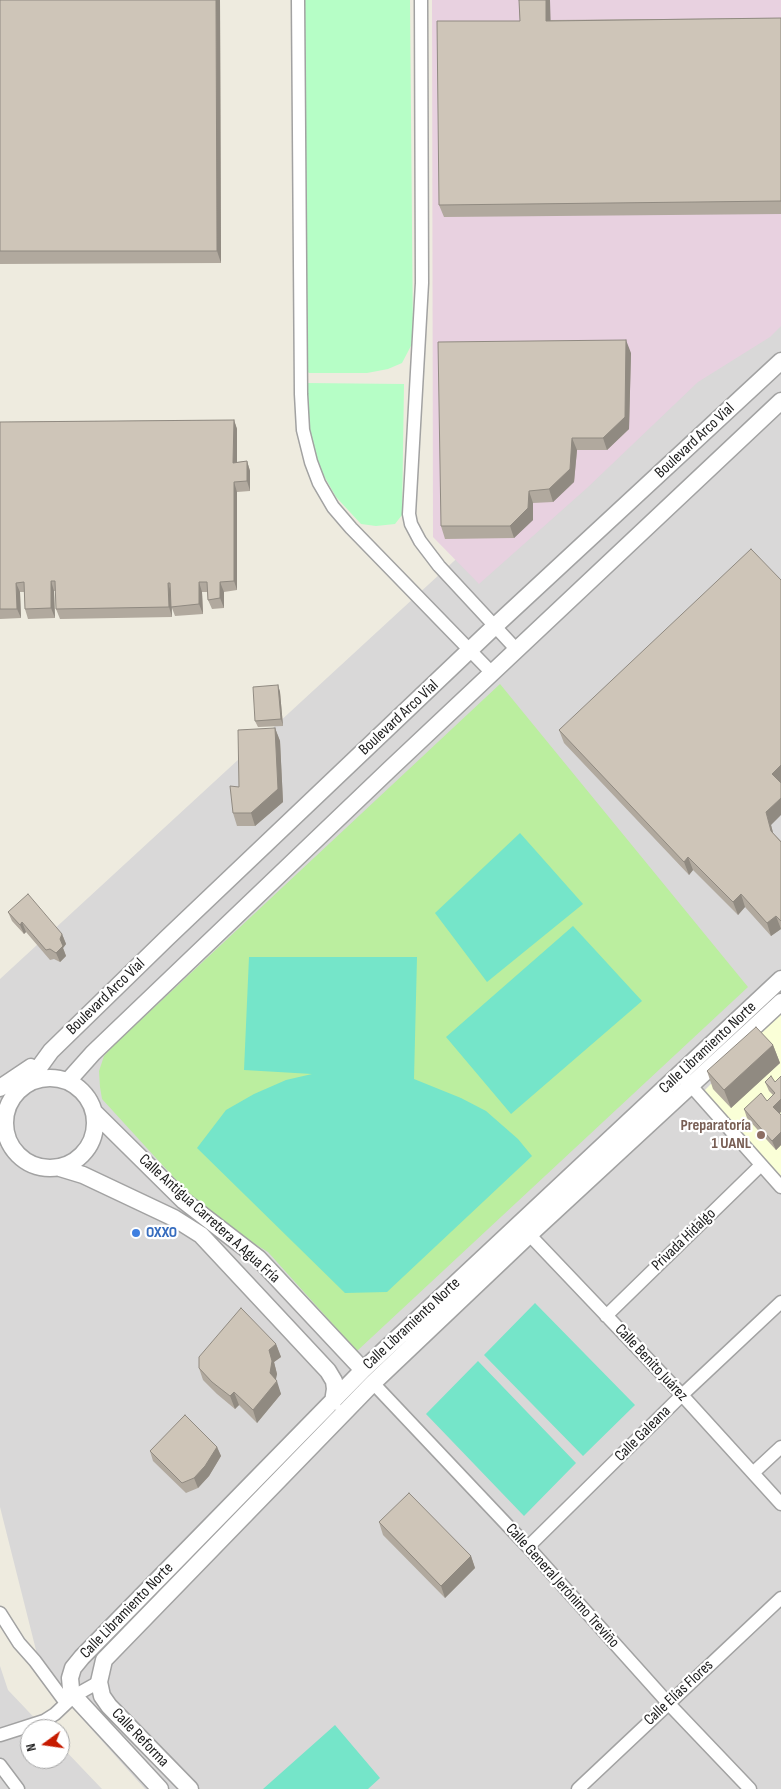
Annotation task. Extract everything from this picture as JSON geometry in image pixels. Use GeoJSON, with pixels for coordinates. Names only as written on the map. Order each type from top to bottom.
{"type":"FeatureCollection","features":[{"type":"Feature","properties":{"kind":"street"},"geometry":{"type":"LineString","coordinates":[[298,0],[301,394],[303,430],[311,462],[319,483],[333,507],[469,652],[492,673]]}},
{"type":"Feature","properties":{"kind":"street"},"geometry":{"type":"LineString","coordinates":[[421,0],[422,283],[410,519],[420,541],[439,566],[516,649]]}},
{"type":"Feature","properties":{"kind":"street","name":"Boulevard Arco Vial"},"geometry":{"type":"LineString","coordinates":[[27,1084],[51,1051],[167,938],[495,626],[781,361]]}},
{"type":"Feature","properties":{"kind":"street","name":"Boulevard Arco Vial"},"geometry":{"type":"LineString","coordinates":[[68,1081],[93,1053],[516,649],[781,401]]}},
{"type":"Feature","properties":{"kind":"street","name":"Calle Libramiento Norte"},"geometry":{"type":"LineString","coordinates":[[70,1696],[70,1678],[73,1668],[82,1657],[363,1370],[524,1229],[685,1080],[781,979]]}},
{"type":"Feature","properties":{"kind":"street","name":"Calle Libramiento Norte"},"geometry":{"type":"LineString","coordinates":[[685,1080],[781,1002]]}},
{"type":"Feature","properties":{"kind":"street"},"geometry":{"type":"LineString","coordinates":[[0,1088],[51,1051]]}},
{"type":"Feature","properties":{"kind":"street"},"geometry":{"type":"LineString","coordinates":[[54,1078],[68,1081],[80,1089],[89,1100],[94,1113],[95,1127],[92,1141],[84,1153],[74,1162],[60,1168],[46,1169],[32,1165],[6,1146],[5,1119],[8,1105],[16,1093],[27,1084],[40,1079],[54,1078]]}},
{"type":"Feature","properties":{"kind":"street"},"geometry":{"type":"LineString","coordinates":[[685,1080],[781,1187]]}},
{"type":"Feature","properties":{"kind":"street","name":"Calle Antigua Carretera A Agua Fría"},"geometry":{"type":"LineString","coordinates":[[94,1113],[184,1201],[258,1258],[363,1370]]}},
{"type":"Feature","properties":{"kind":"street","name":"Privada Hidalgo"},"geometry":{"type":"LineString","coordinates":[[606,1316],[762,1165]]}},
{"type":"Feature","properties":{"kind":"street","name":"Calle Antigua Carretera A Agua Fría"},"geometry":{"type":"LineString","coordinates":[[60,1168],[83,1175],[174,1218],[201,1236]]}},
{"type":"Feature","properties":{"kind":"street","name":"Calle Libramiento Norte"},"geometry":{"type":"LineString","coordinates":[[99,1682],[104,1660],[524,1229]]}},
{"type":"Feature","properties":{"kind":"street","name":"Calle Benito Juárez"},"geometry":{"type":"LineString","coordinates":[[524,1229],[682,1395],[781,1504]]}},
{"type":"Feature","properties":{"kind":"street"},"geometry":{"type":"LineString","coordinates":[[201,1236],[241,1254],[363,1370],[373,1383]]}},
{"type":"Feature","properties":{"kind":"street"},"geometry":{"type":"LineString","coordinates":[[201,1236],[328,1371],[334,1381],[332,1402]]}},
{"type":"Feature","properties":{"kind":"street","name":"Calle Galeana"},"geometry":{"type":"LineString","coordinates":[[528,1547],[682,1395],[781,1302]]}},
{"type":"Feature","properties":{"kind":"street","name":"Calle General Jerónimo Treviño"},"geometry":{"type":"LineString","coordinates":[[373,1383],[528,1547],[668,1703],[750,1789]]}},
{"type":"Feature","properties":{"kind":"street"},"geometry":{"type":"LineString","coordinates":[[753,1473],[781,1448]]}},
{"type":"Feature","properties":{"kind":"street","name":"Calle Elías Flores"},"geometry":{"type":"LineString","coordinates":[[578,1789],[781,1598]]}},
{"type":"Feature","properties":{"kind":"street","name":"Calle Reforma"},"geometry":{"type":"LineString","coordinates":[[1,1618],[19,1644],[160,1789]]}},
{"type":"Feature","properties":{"kind":"street"},"geometry":{"type":"LineString","coordinates":[[0,1735],[44,1720],[55,1714],[70,1696],[99,1682]]}},
{"type":"Feature","properties":{"kind":"street","name":"Calle Reforma"},"geometry":{"type":"LineString","coordinates":[[99,1682],[102,1696],[109,1706],[190,1789]]}},
{"type":"Feature","properties":{"kind":"street"},"geometry":{"type":"LineString","coordinates":[[0,1765],[18,1789]]}},
{"type":"Feature","properties":{"kind":"shaded area"},"geometry":{"type":"Polygon","coordinates":[[[432,0],[781,0],[781,326],[770,337],[698,382],[587,488],[479,584],[433,537],[432,0]]]}},
{"type":"Feature","properties":{"kind":"shaded area"},"geometry":{"type":"Polygon","coordinates":[[[781,260],[781,1789],[145,1789],[42,1674],[0,1507],[0,979],[781,260]]]}},
{"type":"Feature","properties":{"kind":"shaded area","name":"Preparatoría 1 UANL"},"geometry":{"type":"Polygon","coordinates":[[[781,1013],[781,1178],[702,1093],[781,1013]]]}},
{"type":"Feature","properties":{"kind":"shaded area"},"geometry":{"type":"Polygon","coordinates":[[[0,1666],[8,1690],[36,1719],[20,1719],[20,1769],[70,1769],[70,1755],[102,1789],[0,1789],[0,1666]]]}},
{"type":"Feature","properties":{"kind":"green space"},"geometry":{"type":"Polygon","coordinates":[[[303,0],[410,0],[413,342],[402,363],[388,369],[367,373],[309,373],[307,371],[303,0]]]}},
{"type":"Feature","properties":{"kind":"green space"},"geometry":{"type":"Polygon","coordinates":[[[306,383],[404,384],[402,515],[395,524],[376,526],[361,524],[336,497],[315,460],[306,429],[306,383]]]}},
{"type":"Feature","properties":{"kind":"green space"},"geometry":{"type":"Polygon","coordinates":[[[500,684],[748,987],[357,1351],[268,1252],[209,1216],[102,1099],[99,1071],[104,1056],[115,1044],[500,684]]]}},
{"type":"Feature","properties":{"kind":"green space"},"geometry":{"type":"Polygon","coordinates":[[[520,833],[583,904],[487,982],[435,913],[520,833]]]}},
{"type":"Feature","properties":{"kind":"green space"},"geometry":{"type":"Polygon","coordinates":[[[573,926],[642,1001],[511,1114],[446,1037],[573,926]]]}},
{"type":"Feature","properties":{"kind":"green space"},"geometry":{"type":"Polygon","coordinates":[[[249,957],[417,957],[414,1079],[461,1098],[486,1111],[518,1139],[532,1156],[387,1292],[345,1293],[197,1148],[226,1110],[254,1094],[286,1080],[312,1074],[244,1070],[249,957]]]}},
{"type":"Feature","properties":{"kind":"green space"},"geometry":{"type":"Polygon","coordinates":[[[535,1303],[635,1405],[583,1456],[484,1355],[535,1303]]]}},
{"type":"Feature","properties":{"kind":"green space"},"geometry":{"type":"Polygon","coordinates":[[[478,1361],[576,1463],[524,1516],[426,1414],[478,1361]]]}},
{"type":"Feature","properties":{"kind":"green space"},"geometry":{"type":"Polygon","coordinates":[[[335,1725],[380,1778],[368,1789],[263,1789],[335,1725]]]}},
{"type":"Feature","properties":{"kind":"building"},"geometry":{"type":"Polygon","coordinates":[[[0,0],[216,0],[217,251],[0,251],[0,0]]]}},
{"type":"Feature","properties":{"kind":"building"},"geometry":{"type":"Polygon","coordinates":[[[519,0],[546,0],[546,21],[781,18],[781,201],[439,205],[437,21],[520,21],[519,0]]]}},
{"type":"Feature","properties":{"kind":"building"},"geometry":{"type":"Polygon","coordinates":[[[626,340],[625,417],[603,438],[572,438],[570,469],[549,489],[529,491],[528,508],[510,526],[441,526],[438,342],[626,340]]]}},
{"type":"Feature","properties":{"kind":"building"},"geometry":{"type":"Polygon","coordinates":[[[234,420],[233,463],[247,461],[247,481],[234,482],[234,581],[220,582],[220,598],[208,600],[207,582],[199,582],[199,604],[171,607],[170,583],[168,583],[169,607],[56,609],[55,581],[51,581],[51,608],[25,609],[24,582],[16,583],[17,609],[0,609],[0,422],[234,420]]]}},
{"type":"Feature","properties":{"kind":"building"},"geometry":{"type":"Polygon","coordinates":[[[751,549],[781,580],[781,765],[772,774],[781,783],[781,798],[766,812],[771,831],[781,842],[781,921],[776,916],[767,923],[741,894],[733,902],[688,857],[684,862],[559,730],[751,549]]]}},
{"type":"Feature","properties":{"kind":"building"},"geometry":{"type":"Polygon","coordinates":[[[278,685],[281,719],[255,721],[253,687],[278,685]]]}},
{"type":"Feature","properties":{"kind":"building"},"geometry":{"type":"Polygon","coordinates":[[[275,728],[278,789],[251,813],[233,813],[230,786],[239,787],[238,730],[275,728]]]}},
{"type":"Feature","properties":{"kind":"building"},"geometry":{"type":"Polygon","coordinates":[[[28,894],[62,934],[60,939],[63,946],[56,953],[50,949],[46,950],[22,922],[20,925],[8,912],[28,894]]]}},
{"type":"Feature","properties":{"kind":"building"},"geometry":{"type":"Polygon","coordinates":[[[756,1027],[773,1045],[724,1090],[707,1071],[756,1027]]]}},
{"type":"Feature","properties":{"kind":"building"},"geometry":{"type":"Polygon","coordinates":[[[771,1076],[775,1082],[781,1076],[781,1099],[773,1107],[781,1115],[781,1132],[772,1141],[744,1109],[761,1093],[767,1101],[775,1093],[765,1082],[771,1076]]]}},
{"type":"Feature","properties":{"kind":"building"},"geometry":{"type":"Polygon","coordinates":[[[241,1308],[276,1344],[269,1350],[272,1361],[270,1373],[277,1381],[253,1410],[234,1392],[230,1396],[212,1382],[199,1368],[199,1357],[241,1308]]]}},
{"type":"Feature","properties":{"kind":"building"},"geometry":{"type":"Polygon","coordinates":[[[185,1415],[217,1447],[205,1466],[194,1478],[182,1483],[150,1451],[185,1415]]]}},
{"type":"Feature","properties":{"kind":"building"},"geometry":{"type":"Polygon","coordinates":[[[409,1493],[471,1556],[441,1586],[379,1522],[409,1493]]]}},
{"type":"Feature","properties":{"kind":"place","name":"Preparatoría 1 UANL"},"geometry":{"type":"Point","coordinates":[761,1135]}},
{"type":"Feature","properties":{"kind":"place","name":"OXXO"},"geometry":{"type":"Point","coordinates":[136,1233]}}]}
